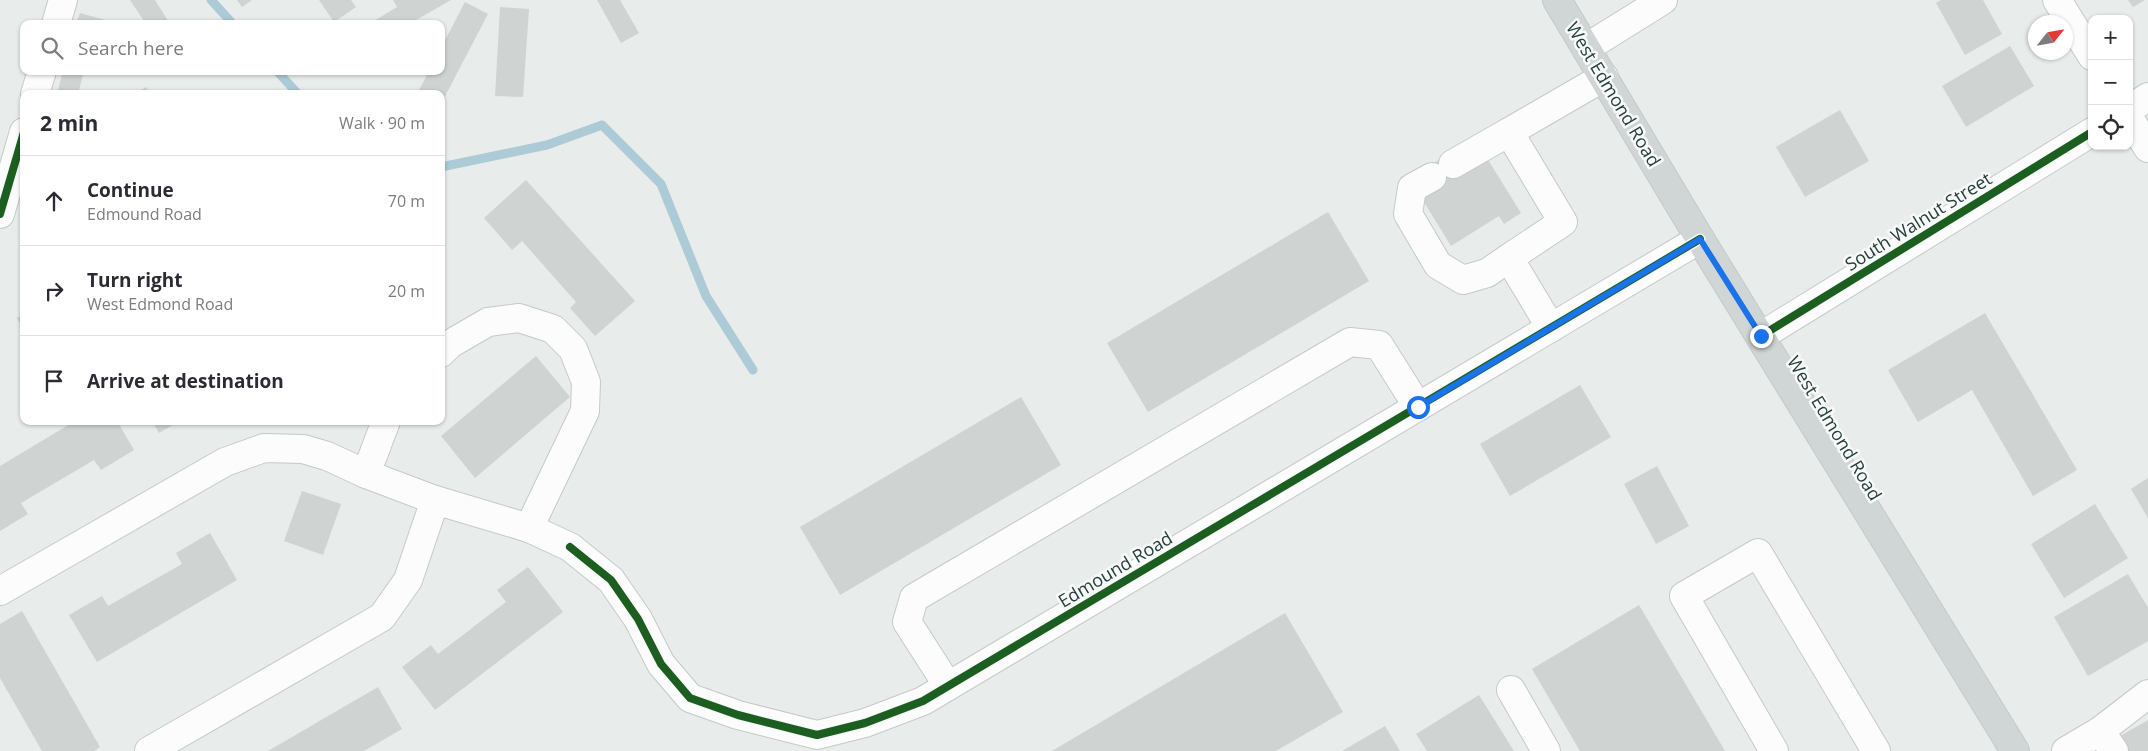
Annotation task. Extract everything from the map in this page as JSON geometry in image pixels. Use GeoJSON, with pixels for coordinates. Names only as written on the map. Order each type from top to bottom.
{"type":"FeatureCollection","features":[{"type":"Feature","properties":{"kind":"main road","name":"West Edmond Road"},"geometry":{"type":"LineString","coordinates":[[1557,0],[1700,239],[2015,751]]}},
{"type":"Feature","properties":{"kind":"street"},"geometry":{"type":"LineString","coordinates":[[57,20],[63,0]]}},
{"type":"Feature","properties":{"kind":"street"},"geometry":{"type":"LineString","coordinates":[[1586,48],[1663,0]]}},
{"type":"Feature","properties":{"kind":"street"},"geometry":{"type":"LineString","coordinates":[[2057,0],[2088,50]]}},
{"type":"Feature","properties":{"kind":"street"},"geometry":{"type":"LineString","coordinates":[[36,90],[41,75]]}},
{"type":"Feature","properties":{"kind":"street"},"geometry":{"type":"LineString","coordinates":[[1509,132],[1563,222],[1487,273],[1464,280],[1438,265],[1408,214],[1412,188],[1509,132],[1604,78]]}},
{"type":"Feature","properties":{"kind":"street"},"geometry":{"type":"LineString","coordinates":[[2133,106],[2148,97]]}},
{"type":"Feature","properties":{"kind":"street"},"geometry":{"type":"LineString","coordinates":[[2133,124],[2148,148]]}},
{"type":"Feature","properties":{"kind":"street","name":"South Walnut Street"},"geometry":{"type":"LineString","coordinates":[[1761,336],[2088,134]]}},
{"type":"Feature","properties":{"kind":"street"},"geometry":{"type":"LineString","coordinates":[[0,214],[20,146]]}},
{"type":"Feature","properties":{"kind":"street","name":"Edmound Road"},"geometry":{"type":"LineString","coordinates":[[0,591],[225,462],[264,448],[303,449],[327,456],[366,474],[435,500],[529,528],[570,548],[611,580],[638,619],[662,664],[690,698],[738,715],[817,735],[865,723],[923,701],[1700,239]]}},
{"type":"Feature","properties":{"kind":"street"},"geometry":{"type":"LineString","coordinates":[[1509,258],[1551,328]]}},
{"type":"Feature","properties":{"kind":"street"},"geometry":{"type":"LineString","coordinates":[[445,349],[450,344],[488,322],[519,318],[553,328],[573,349],[586,382],[586,411],[529,528]]}},
{"type":"Feature","properties":{"kind":"street"},"geometry":{"type":"LineString","coordinates":[[948,686],[907,622],[914,598],[1350,342],[1379,345],[1418,407]]}},
{"type":"Feature","properties":{"kind":"street"},"geometry":{"type":"LineString","coordinates":[[366,474],[384,425]]}},
{"type":"Feature","properties":{"kind":"street"},"geometry":{"type":"LineString","coordinates":[[149,751],[382,617],[408,580],[435,500]]}},
{"type":"Feature","properties":{"kind":"street"},"geometry":{"type":"LineString","coordinates":[[1774,751],[1684,596],[1758,553],[1876,751]]}},
{"type":"Feature","properties":{"kind":"street"},"geometry":{"type":"LineString","coordinates":[[1511,690],[1546,751]]}},
{"type":"Feature","properties":{"kind":"street"},"geometry":{"type":"LineString","coordinates":[[2066,751],[2107,741],[2148,694]]}},
{"type":"Feature","properties":{"kind":"building"},"geometry":{"type":"Polygon","coordinates":[[[130,0],[155,0],[168,20],[143,20],[130,0]]]}},
{"type":"Feature","properties":{"kind":"building"},"geometry":{"type":"Polygon","coordinates":[[[237,0],[252,0],[242,7],[237,0]]]}},
{"type":"Feature","properties":{"kind":"building"},"geometry":{"type":"Polygon","coordinates":[[[319,0],[351,0],[356,7],[337,20],[333,20],[319,0]]]}},
{"type":"Feature","properties":{"kind":"building"},"geometry":{"type":"Polygon","coordinates":[[[393,0],[451,0],[416,20],[376,20],[397,7],[393,0]]]}},
{"type":"Feature","properties":{"kind":"building"},"geometry":{"type":"Polygon","coordinates":[[[597,0],[620,0],[639,33],[621,43],[597,0]]]}},
{"type":"Feature","properties":{"kind":"building"},"geometry":{"type":"Polygon","coordinates":[[[1941,0],[1983,0],[2002,34],[1965,55],[1936,3],[1941,0]]]}},
{"type":"Feature","properties":{"kind":"building"},"geometry":{"type":"Polygon","coordinates":[[[2128,0],[2145,0],[2133,7],[2128,0]]]}},
{"type":"Feature","properties":{"kind":"building"},"geometry":{"type":"Polygon","coordinates":[[[465,2],[488,14],[445,96],[445,90],[419,90],[427,75],[445,75],[445,40],[465,2]]]}},
{"type":"Feature","properties":{"kind":"building"},"geometry":{"type":"Polygon","coordinates":[[[500,7],[529,9],[523,97],[495,96],[500,7]]]}},
{"type":"Feature","properties":{"kind":"building"},"geometry":{"type":"Polygon","coordinates":[[[80,13],[105,20],[77,20],[80,13]]]}},
{"type":"Feature","properties":{"kind":"building"},"geometry":{"type":"Polygon","coordinates":[[[2010,46],[2034,86],[1966,127],[1942,86],[2010,46]]]}},
{"type":"Feature","properties":{"kind":"building"},"geometry":{"type":"Polygon","coordinates":[[[62,75],[83,75],[79,90],[58,90],[62,75]]]}},
{"type":"Feature","properties":{"kind":"building"},"geometry":{"type":"Polygon","coordinates":[[[1840,110],[1869,161],[1805,197],[1776,147],[1840,110]]]}},
{"type":"Feature","properties":{"kind":"building"},"geometry":{"type":"Polygon","coordinates":[[[1447,155],[1485,155],[1521,213],[1504,224],[1499,216],[1451,246],[1419,194],[1427,167],[1447,155]]]}},
{"type":"Feature","properties":{"kind":"building"},"geometry":{"type":"Polygon","coordinates":[[[526,180],[635,301],[595,336],[570,308],[576,302],[522,241],[512,250],[484,218],[526,180]]]}},
{"type":"Feature","properties":{"kind":"building"},"geometry":{"type":"Polygon","coordinates":[[[1328,212],[1369,281],[1148,412],[1107,343],[1328,212]]]}},
{"type":"Feature","properties":{"kind":"building"},"geometry":{"type":"Polygon","coordinates":[[[1985,313],[2077,470],[2033,496],[1972,390],[1918,422],[1888,370],[1985,313]]]}},
{"type":"Feature","properties":{"kind":"building"},"geometry":{"type":"Polygon","coordinates":[[[536,356],[570,397],[475,478],[441,436],[536,356]]]}},
{"type":"Feature","properties":{"kind":"building"},"geometry":{"type":"Polygon","coordinates":[[[1580,385],[1611,437],[1510,496],[1480,444],[1580,385]]]}},
{"type":"Feature","properties":{"kind":"building"},"geometry":{"type":"Polygon","coordinates":[[[1021,397],[1061,465],[840,595],[800,527],[1021,397]]]}},
{"type":"Feature","properties":{"kind":"building"},"geometry":{"type":"Polygon","coordinates":[[[68,425],[119,425],[134,450],[101,470],[94,460],[21,503],[28,514],[0,531],[0,466],[68,425]]]}},
{"type":"Feature","properties":{"kind":"building"},"geometry":{"type":"Polygon","coordinates":[[[154,425],[173,425],[159,433],[154,425]]]}},
{"type":"Feature","properties":{"kind":"building"},"geometry":{"type":"Polygon","coordinates":[[[1657,466],[1689,526],[1656,544],[1624,484],[1657,466]]]}},
{"type":"Feature","properties":{"kind":"building"},"geometry":{"type":"Polygon","coordinates":[[[2148,478],[2148,518],[2131,489],[2148,478]]]}},
{"type":"Feature","properties":{"kind":"building"},"geometry":{"type":"Polygon","coordinates":[[[302,491],[341,504],[323,555],[284,541],[302,491]]]}},
{"type":"Feature","properties":{"kind":"building"},"geometry":{"type":"Polygon","coordinates":[[[2095,504],[2128,558],[2064,598],[2031,544],[2095,504]]]}},
{"type":"Feature","properties":{"kind":"building"},"geometry":{"type":"Polygon","coordinates":[[[210,533],[237,580],[97,662],[69,615],[102,596],[108,606],[182,564],[176,553],[210,533]]]}},
{"type":"Feature","properties":{"kind":"building"},"geometry":{"type":"Polygon","coordinates":[[[528,567],[563,612],[435,710],[402,667],[431,645],[438,654],[506,602],[497,590],[528,567]]]}},
{"type":"Feature","properties":{"kind":"building"},"geometry":{"type":"Polygon","coordinates":[[[2128,574],[2148,608],[2148,641],[2088,676],[2054,617],[2128,574]]]}},
{"type":"Feature","properties":{"kind":"building"},"geometry":{"type":"Polygon","coordinates":[[[1639,605],[1725,751],[1580,751],[1532,669],[1639,605]]]}},
{"type":"Feature","properties":{"kind":"building"},"geometry":{"type":"Polygon","coordinates":[[[22,611],[100,747],[94,751],[42,751],[0,678],[0,624],[22,611]]]}},
{"type":"Feature","properties":{"kind":"building"},"geometry":{"type":"Polygon","coordinates":[[[1285,613],[1343,712],[1276,751],[1052,751],[1285,613]]]}},
{"type":"Feature","properties":{"kind":"building"},"geometry":{"type":"Polygon","coordinates":[[[378,687],[402,729],[364,751],[268,751],[378,687]]]}},
{"type":"Feature","properties":{"kind":"building"},"geometry":{"type":"Polygon","coordinates":[[[1479,695],[1514,751],[1427,751],[1416,734],[1479,695]]]}},
{"type":"Feature","properties":{"kind":"building"},"geometry":{"type":"Polygon","coordinates":[[[2148,720],[2148,751],[2121,751],[2115,739],[2148,720]]]}},
{"type":"Feature","properties":{"kind":"building"},"geometry":{"type":"Polygon","coordinates":[[[1385,726],[1400,751],[1342,751],[1385,726]]]}},
{"type":"Feature","properties":{"kind":"waterway"},"geometry":{"type":"LineString","coordinates":[[211,0],[229,20]]}},
{"type":"Feature","properties":{"kind":"waterway"},"geometry":{"type":"LineString","coordinates":[[281,75],[294,90]]}},
{"type":"Feature","properties":{"kind":"waterway"},"geometry":{"type":"LineString","coordinates":[[445,166],[547,145],[602,125],[661,184],[706,296],[753,370]]}},
{"type":"Feature","properties":{"kind":"cycle path"},"geometry":{"type":"LineString","coordinates":[[1761,336],[2088,134]]}},
{"type":"Feature","properties":{"kind":"cycle path"},"geometry":{"type":"LineString","coordinates":[[0,214],[20,146]]}},
{"type":"Feature","properties":{"kind":"cycle path"},"geometry":{"type":"LineString","coordinates":[[570,547],[611,580],[638,619],[661,664],[690,698],[738,715],[817,735],[865,723],[923,701],[1700,239]]}},
{"type":"Feature","properties":{"kind":"route"},"geometry":{"type":"LineString","coordinates":[[1418,407],[1700,239],[1761,336]]}}]}
